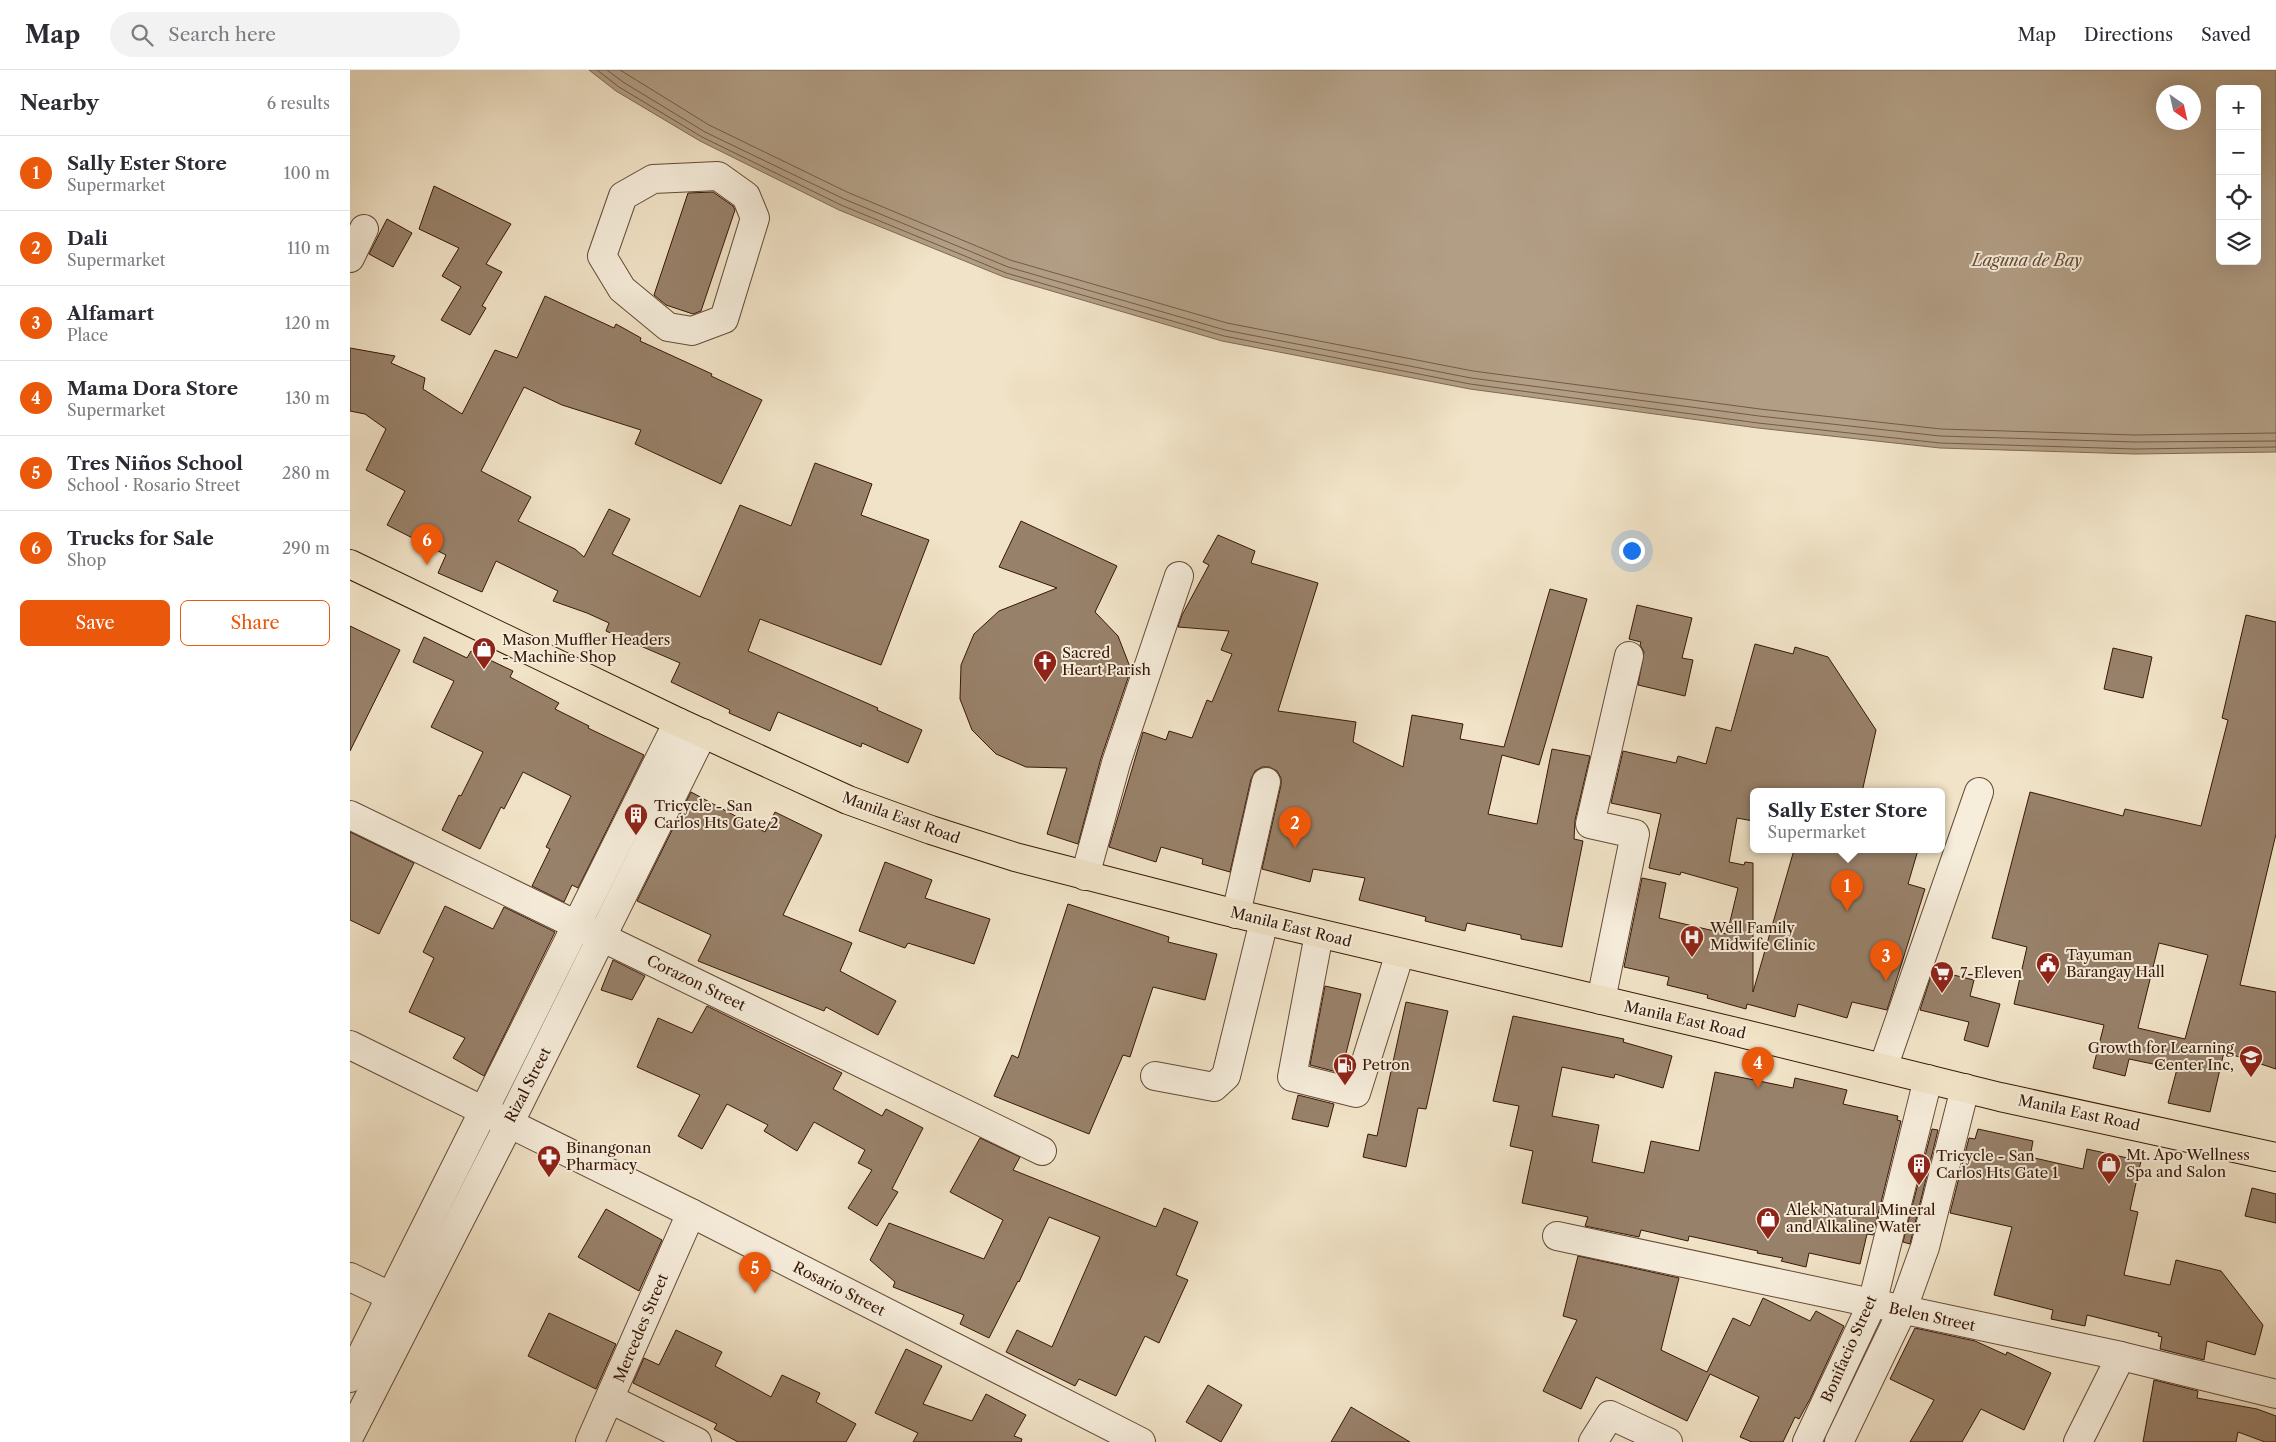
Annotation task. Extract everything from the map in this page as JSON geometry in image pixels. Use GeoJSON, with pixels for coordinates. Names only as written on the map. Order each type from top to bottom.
{"type":"FeatureCollection","features":[{"type":"Feature","properties":{"kind":"main road","name":"Manila East Road"},"geometry":{"type":"LineString","coordinates":[[350,564],[703,734],[848,800],[931,830],[1015,857],[1264,921],[1965,1088],[2276,1157]]}},
{"type":"Feature","properties":{"kind":"street"},"geometry":{"type":"LineString","coordinates":[[718,176],[746,196],[755,218],[724,319],[692,331],[668,327],[622,289],[602,256],[624,196],[653,179],[718,176]]}},
{"type":"Feature","properties":{"kind":"street"},"geometry":{"type":"LineString","coordinates":[[350,258],[364,229]]}},
{"type":"Feature","properties":{"kind":"street"},"geometry":{"type":"LineString","coordinates":[[1085,876],[1116,762],[1179,576]]}},
{"type":"Feature","properties":{"kind":"street"},"geometry":{"type":"LineString","coordinates":[[1601,1000],[1635,834],[1590,824],[1629,656]]}},
{"type":"Feature","properties":{"kind":"street","name":"Rizal Street"},"geometry":{"type":"LineString","coordinates":[[350,1435],[402,1302],[482,1111],[578,925],[678,722]]}},
{"type":"Feature","properties":{"kind":"street","name":"Rizal Street"},"geometry":{"type":"LineString","coordinates":[[350,1378],[402,1302],[509,1124],[703,734]]}},
{"type":"Feature","properties":{"kind":"street"},"geometry":{"type":"LineString","coordinates":[[1236,914],[1266,782]]}},
{"type":"Feature","properties":{"kind":"street"},"geometry":{"type":"LineString","coordinates":[[1884,1068],[1978,792]]}},
{"type":"Feature","properties":{"kind":"street","name":"Corazon Street"},"geometry":{"type":"LineString","coordinates":[[350,815],[1042,1151]]}},
{"type":"Feature","properties":{"kind":"street"},"geometry":{"type":"LineString","coordinates":[[1155,1076],[1214,1086],[1226,1076],[1264,921]]}},
{"type":"Feature","properties":{"kind":"street"},"geometry":{"type":"LineString","coordinates":[[1319,934],[1292,1077],[1356,1093],[1400,953]]}},
{"type":"Feature","properties":{"kind":"street","name":"Rosario Street"},"geometry":{"type":"LineString","coordinates":[[350,1045],[691,1214],[1141,1442]]}},
{"type":"Feature","properties":{"kind":"street","name":"Bonifacio Street"},"geometry":{"type":"LineString","coordinates":[[1807,1442],[1872,1304],[1928,1079]]}},
{"type":"Feature","properties":{"kind":"street","name":"Bonifacio Street"},"geometry":{"type":"LineString","coordinates":[[1838,1442],[1902,1311],[1925,1247],[1965,1088]]}},
{"type":"Feature","properties":{"kind":"street","name":"Mercedes Street"},"geometry":{"type":"LineString","coordinates":[[590,1442],[691,1214]]}},
{"type":"Feature","properties":{"kind":"street","name":"Belen Street"},"geometry":{"type":"LineString","coordinates":[[1557,1236],[1902,1311],[2121,1356],[2276,1394]]}},
{"type":"Feature","properties":{"kind":"street"},"geometry":{"type":"LineString","coordinates":[[350,1277],[402,1302]]}},
{"type":"Feature","properties":{"kind":"street"},"geometry":{"type":"LineString","coordinates":[[2078,1442],[2121,1356]]}},
{"type":"Feature","properties":{"kind":"street"},"geometry":{"type":"LineString","coordinates":[[610,1399],[696,1442]]}},
{"type":"Feature","properties":{"kind":"street"},"geometry":{"type":"LineString","coordinates":[[1594,1442],[1610,1414],[1668,1442]]}},
{"type":"Feature","properties":{"kind":"water","name":"Laguna de Bay"},"geometry":{"type":"Polygon","coordinates":[[[589,70],[2276,70],[2276,452],[2135,454],[1940,448],[1758,428],[1470,389],[1222,341],[1004,277],[839,210],[700,141],[616,91],[589,70]]]}},
{"type":"Feature","properties":{"kind":"building"},"geometry":{"type":"Polygon","coordinates":[[[434,186],[511,224],[486,264],[502,272],[482,306],[486,308],[470,335],[441,320],[461,287],[442,276],[459,248],[419,229],[434,186]]]}},
{"type":"Feature","properties":{"kind":"building"},"geometry":{"type":"Polygon","coordinates":[[[713,192],[733,206],[735,210],[701,311],[693,314],[666,305],[654,295],[688,193],[713,192]]]}},
{"type":"Feature","properties":{"kind":"building"},"geometry":{"type":"Polygon","coordinates":[[[387,219],[412,233],[393,267],[369,254],[387,219]]]}},
{"type":"Feature","properties":{"kind":"building"},"geometry":{"type":"Polygon","coordinates":[[[545,296],[614,328],[616,324],[641,338],[640,341],[712,374],[711,376],[762,400],[721,484],[635,444],[641,430],[562,405],[524,387],[481,471],[531,497],[518,521],[575,549],[584,557],[609,509],[630,519],[612,554],[700,597],[740,505],[791,526],[815,463],[872,484],[861,515],[929,540],[881,665],[760,619],[748,651],[878,708],[877,710],[922,730],[908,763],[862,743],[861,747],[778,712],[770,731],[729,713],[730,710],[671,682],[680,663],[606,631],[609,623],[553,601],[558,591],[496,561],[482,592],[438,573],[446,555],[387,525],[405,491],[366,470],[386,429],[365,414],[350,411],[350,348],[395,356],[391,363],[425,378],[423,389],[462,414],[495,350],[517,358],[545,296]]]}},
{"type":"Feature","properties":{"kind":"building","name":"Sacred Heart Parish"},"geometry":{"type":"Polygon","coordinates":[[[1021,521],[1117,566],[1095,612],[1118,636],[1130,667],[1130,672],[1101,758],[1078,844],[1047,834],[1067,768],[1026,767],[996,754],[972,730],[960,699],[961,665],[974,634],[999,611],[1057,588],[999,567],[1021,521]]]}},
{"type":"Feature","properties":{"kind":"building"},"geometry":{"type":"Polygon","coordinates":[[[1218,535],[1255,551],[1251,563],[1318,583],[1278,711],[1356,722],[1353,742],[1403,767],[1412,715],[1463,724],[1460,739],[1504,747],[1550,589],[1587,599],[1539,765],[1502,755],[1488,814],[1537,824],[1552,749],[1590,756],[1575,820],[1574,839],[1583,841],[1562,947],[1521,939],[1521,935],[1467,923],[1465,931],[1425,921],[1426,917],[1359,900],[1365,878],[1313,869],[1310,882],[1262,869],[1281,785],[1281,778],[1277,771],[1269,767],[1262,767],[1255,771],[1251,779],[1230,872],[1202,864],[1203,859],[1161,847],[1156,862],[1109,847],[1143,732],[1166,740],[1169,731],[1192,738],[1207,700],[1212,702],[1232,654],[1221,650],[1229,631],[1178,627],[1182,615],[1209,565],[1203,562],[1218,535]]]}},
{"type":"Feature","properties":{"kind":"building"},"geometry":{"type":"Polygon","coordinates":[[[1637,605],[1692,618],[1682,658],[1693,660],[1685,696],[1638,685],[1644,652],[1640,645],[1641,642],[1629,639],[1637,605]]]}},
{"type":"Feature","properties":{"kind":"building"},"geometry":{"type":"Polygon","coordinates":[[[2246,615],[2276,622],[2276,834],[2240,985],[2276,992],[2276,1069],[2224,1052],[2210,1112],[2168,1103],[2177,1069],[2129,1059],[2125,1076],[2093,1068],[2104,1025],[2014,1004],[2027,947],[1992,938],[2030,792],[2123,816],[2125,809],[2201,826],[2228,720],[2222,718],[2246,615]],[[2159,943],[2138,1028],[2185,1039],[2208,955],[2159,943]]]}},
{"type":"Feature","properties":{"kind":"building"},"geometry":{"type":"Polygon","coordinates":[[[350,626],[400,650],[350,751],[350,626]]]}},
{"type":"Feature","properties":{"kind":"building"},"geometry":{"type":"Polygon","coordinates":[[[424,637],[467,658],[471,651],[513,671],[510,677],[559,703],[555,709],[589,726],[588,728],[644,755],[578,888],[572,885],[564,902],[532,886],[550,849],[546,847],[571,796],[523,772],[504,809],[501,807],[480,849],[442,830],[483,752],[431,727],[454,681],[413,662],[424,637]]]}},
{"type":"Feature","properties":{"kind":"building"},"geometry":{"type":"Polygon","coordinates":[[[1755,644],[1793,654],[1795,647],[1828,657],[1876,730],[1863,788],[1750,788],[1750,820],[1737,818],[1729,862],[1744,865],[1745,862],[1753,863],[1753,992],[1793,853],[1917,853],[1908,884],[1925,889],[1887,1010],[1852,1002],[1847,1018],[1798,1004],[1795,1017],[1747,1004],[1746,1009],[1707,998],[1708,995],[1667,985],[1669,977],[1624,967],[1642,878],[1666,883],[1659,918],[1727,934],[1738,888],[1681,872],[1680,875],[1649,868],[1661,814],[1611,803],[1623,751],[1676,763],[1678,756],[1706,764],[1716,727],[1731,731],[1755,644]]]}},
{"type":"Feature","properties":{"kind":"building"},"geometry":{"type":"Polygon","coordinates":[[[2113,648],[2152,657],[2143,698],[2104,689],[2113,648]]]}},
{"type":"Feature","properties":{"kind":"building"},"geometry":{"type":"Polygon","coordinates":[[[691,792],[765,832],[775,812],[822,835],[783,915],[852,943],[840,971],[896,1001],[878,1035],[826,1007],[824,1011],[698,961],[711,935],[637,901],[691,792]]]}},
{"type":"Feature","properties":{"kind":"building"},"geometry":{"type":"Polygon","coordinates":[[[350,832],[414,863],[379,934],[350,920],[350,832]]]}},
{"type":"Feature","properties":{"kind":"building"},"geometry":{"type":"Polygon","coordinates":[[[885,862],[932,880],[925,898],[990,919],[974,964],[908,943],[905,948],[859,931],[885,862]]]}},
{"type":"Feature","properties":{"kind":"building"},"geometry":{"type":"Polygon","coordinates":[[[1068,904],[1169,937],[1168,942],[1217,954],[1205,1000],[1153,987],[1130,1057],[1123,1055],[1089,1134],[994,1096],[1012,1055],[1018,1058],[1068,904]]]}},
{"type":"Feature","properties":{"kind":"building"},"geometry":{"type":"Polygon","coordinates":[[[445,906],[493,929],[504,907],[555,932],[484,1076],[453,1058],[465,1038],[409,1012],[434,958],[423,952],[445,906]]]}},
{"type":"Feature","properties":{"kind":"building"},"geometry":{"type":"Polygon","coordinates":[[[613,960],[645,976],[632,1000],[601,990],[613,960]]]}},
{"type":"Feature","properties":{"kind":"building"},"geometry":{"type":"Polygon","coordinates":[[[1933,970],[1974,980],[1970,996],[2000,1004],[1988,1047],[1964,1040],[1969,1022],[1920,1010],[1933,970]]]}},
{"type":"Feature","properties":{"kind":"building"},"geometry":{"type":"Polygon","coordinates":[[[1325,986],[1361,994],[1341,1073],[1310,1065],[1325,986]]]}},
{"type":"Feature","properties":{"kind":"building"},"geometry":{"type":"Polygon","coordinates":[[[1406,1002],[1448,1011],[1426,1109],[1418,1108],[1406,1167],[1363,1157],[1368,1134],[1377,1136],[1406,1002]]]}},
{"type":"Feature","properties":{"kind":"building"},"geometry":{"type":"Polygon","coordinates":[[[707,1006],[842,1073],[833,1089],[882,1116],[886,1109],[923,1128],[892,1189],[898,1192],[877,1226],[848,1208],[872,1170],[858,1163],[865,1150],[814,1122],[797,1151],[764,1131],[768,1125],[727,1104],[702,1149],[678,1136],[700,1095],[637,1067],[658,1018],[692,1033],[707,1006]]]}},
{"type":"Feature","properties":{"kind":"building"},"geometry":{"type":"Polygon","coordinates":[[[1513,1016],[1624,1039],[1623,1042],[1672,1056],[1663,1088],[1615,1074],[1614,1078],[1562,1067],[1552,1116],[1599,1125],[1592,1162],[1644,1173],[1651,1141],[1699,1151],[1715,1072],[1793,1088],[1795,1078],[1847,1090],[1843,1104],[1898,1116],[1897,1120],[1901,1121],[1873,1235],[1867,1234],[1860,1264],[1809,1253],[1806,1267],[1781,1261],[1783,1258],[1757,1253],[1758,1251],[1689,1236],[1688,1241],[1641,1230],[1639,1237],[1585,1226],[1588,1217],[1522,1203],[1533,1151],[1510,1146],[1519,1106],[1493,1101],[1513,1016]]]}},
{"type":"Feature","properties":{"kind":"building"},"geometry":{"type":"Polygon","coordinates":[[[1298,1095],[1334,1104],[1328,1127],[1292,1119],[1298,1095]]]}},
{"type":"Feature","properties":{"kind":"building"},"geometry":{"type":"Polygon","coordinates":[[[1932,1129],[1938,1130],[1910,1244],[1903,1242],[1932,1129]]]}},
{"type":"Feature","properties":{"kind":"building"},"geometry":{"type":"Polygon","coordinates":[[[1978,1129],[2033,1141],[2030,1157],[2083,1169],[2087,1149],[2141,1161],[2130,1210],[2138,1212],[2124,1275],[2170,1285],[2176,1260],[2221,1271],[2263,1325],[2255,1355],[2207,1341],[2204,1360],[2160,1349],[2162,1337],[2158,1336],[2159,1333],[2087,1315],[2085,1326],[2051,1319],[2053,1310],[1994,1295],[2012,1227],[1950,1213],[1969,1138],[1975,1139],[1978,1129]]]}},
{"type":"Feature","properties":{"kind":"building"},"geometry":{"type":"Polygon","coordinates":[[[980,1138],[1020,1157],[1013,1170],[1156,1227],[1164,1208],[1198,1222],[1176,1275],[1188,1280],[1159,1343],[1145,1336],[1116,1396],[1079,1379],[1075,1386],[1006,1352],[1017,1330],[1052,1347],[1100,1237],[1049,1217],[1019,1282],[989,1338],[960,1324],[964,1315],[893,1287],[895,1282],[870,1260],[889,1223],[984,1259],[1003,1220],[950,1192],[980,1138]]]}},
{"type":"Feature","properties":{"kind":"building"},"geometry":{"type":"Polygon","coordinates":[[[2252,1188],[2276,1194],[2276,1223],[2245,1216],[2252,1188]]]}},
{"type":"Feature","properties":{"kind":"building"},"geometry":{"type":"Polygon","coordinates":[[[606,1209],[662,1240],[639,1291],[578,1257],[606,1209]]]}},
{"type":"Feature","properties":{"kind":"building"},"geometry":{"type":"Polygon","coordinates":[[[1578,1256],[1679,1278],[1661,1350],[1707,1372],[1733,1318],[1750,1326],[1763,1298],[1810,1321],[1816,1311],[1844,1326],[1810,1399],[1799,1419],[1795,1417],[1783,1442],[1752,1442],[1740,1437],[1759,1397],[1710,1374],[1687,1421],[1596,1377],[1581,1409],[1543,1391],[1577,1320],[1563,1316],[1578,1256]]]}},
{"type":"Feature","properties":{"kind":"building"},"geometry":{"type":"Polygon","coordinates":[[[549,1313],[616,1344],[596,1389],[528,1356],[549,1313]]]}},
{"type":"Feature","properties":{"kind":"building"},"geometry":{"type":"Polygon","coordinates":[[[1915,1328],[1975,1341],[2006,1355],[2007,1352],[2051,1373],[2024,1430],[1981,1409],[1962,1442],[1910,1442],[1934,1400],[1890,1379],[1915,1328]]]}},
{"type":"Feature","properties":{"kind":"building"},"geometry":{"type":"Polygon","coordinates":[[[676,1330],[722,1352],[715,1366],[771,1397],[782,1375],[820,1393],[816,1402],[856,1424],[846,1442],[738,1442],[714,1429],[717,1424],[633,1383],[644,1358],[659,1365],[676,1330]]]}},
{"type":"Feature","properties":{"kind":"building"},"geometry":{"type":"Polygon","coordinates":[[[906,1349],[942,1366],[923,1404],[972,1421],[986,1394],[1026,1415],[1014,1436],[1022,1439],[1021,1442],[913,1442],[918,1433],[875,1413],[906,1349]]]}},
{"type":"Feature","properties":{"kind":"building"},"geometry":{"type":"Polygon","coordinates":[[[2154,1380],[2198,1391],[2197,1398],[2257,1409],[2276,1416],[2276,1442],[2265,1442],[2238,1432],[2236,1442],[2143,1442],[2154,1380]]]}},
{"type":"Feature","properties":{"kind":"building"},"geometry":{"type":"Polygon","coordinates":[[[1208,1385],[1242,1405],[1221,1442],[1186,1422],[1208,1385]]]}},
{"type":"Feature","properties":{"kind":"building"},"geometry":{"type":"Polygon","coordinates":[[[1351,1407],[1410,1442],[1331,1442],[1351,1407]]]}},
{"type":"Feature","properties":{"kind":"place","name":"Trucks for Sale"},"geometry":{"type":"Point","coordinates":[427,565]}},
{"type":"Feature","properties":{"kind":"place","name":"Mason Muffler Headers - Machine Shop"},"geometry":{"type":"Point","coordinates":[484,670]}},
{"type":"Feature","properties":{"kind":"place","name":"Sacred Heart Parish"},"geometry":{"type":"Point","coordinates":[1045,683]}},
{"type":"Feature","properties":{"kind":"place","name":"Tricycle - San Carlos Hts Gate 2"},"geometry":{"type":"Point","coordinates":[636,836]}},
{"type":"Feature","properties":{"kind":"place","name":"Dali"},"geometry":{"type":"Point","coordinates":[1295,848]}},
{"type":"Feature","properties":{"kind":"place","name":"Sally Ester Store"},"geometry":{"type":"Point","coordinates":[1847,911]}},
{"type":"Feature","properties":{"kind":"place","name":"Well Family Midwife Clinic"},"geometry":{"type":"Point","coordinates":[1692,958]}},
{"type":"Feature","properties":{"kind":"place","name":"Alfamart"},"geometry":{"type":"Point","coordinates":[1886,981]}},
{"type":"Feature","properties":{"kind":"place","name":"Tayuman Barangay Hall"},"geometry":{"type":"Point","coordinates":[2048,985]}},
{"type":"Feature","properties":{"kind":"place","name":"7-Eleven"},"geometry":{"type":"Point","coordinates":[1942,994]}},
{"type":"Feature","properties":{"kind":"place","name":"Growth for Learning Center Inc,"},"geometry":{"type":"Point","coordinates":[2251,1078]}},
{"type":"Feature","properties":{"kind":"place","name":"Petron"},"geometry":{"type":"Point","coordinates":[1345,1086]}},
{"type":"Feature","properties":{"kind":"place","name":"Mama Dora Store"},"geometry":{"type":"Point","coordinates":[1758,1088]}},
{"type":"Feature","properties":{"kind":"place","name":"Binangonan Pharmacy"},"geometry":{"type":"Point","coordinates":[549,1178]}},
{"type":"Feature","properties":{"kind":"place","name":"Mt. Apo Wellness Spa and Salon"},"geometry":{"type":"Point","coordinates":[2109,1185]}},
{"type":"Feature","properties":{"kind":"place","name":"Tricycle - San Carlos Hts Gate 1"},"geometry":{"type":"Point","coordinates":[1919,1186]}},
{"type":"Feature","properties":{"kind":"place","name":"Alek Natural Mineral and Alkaline Water"},"geometry":{"type":"Point","coordinates":[1768,1240]}},
{"type":"Feature","properties":{"kind":"place","name":"Tres Niños School"},"geometry":{"type":"Point","coordinates":[755,1293]}}]}
